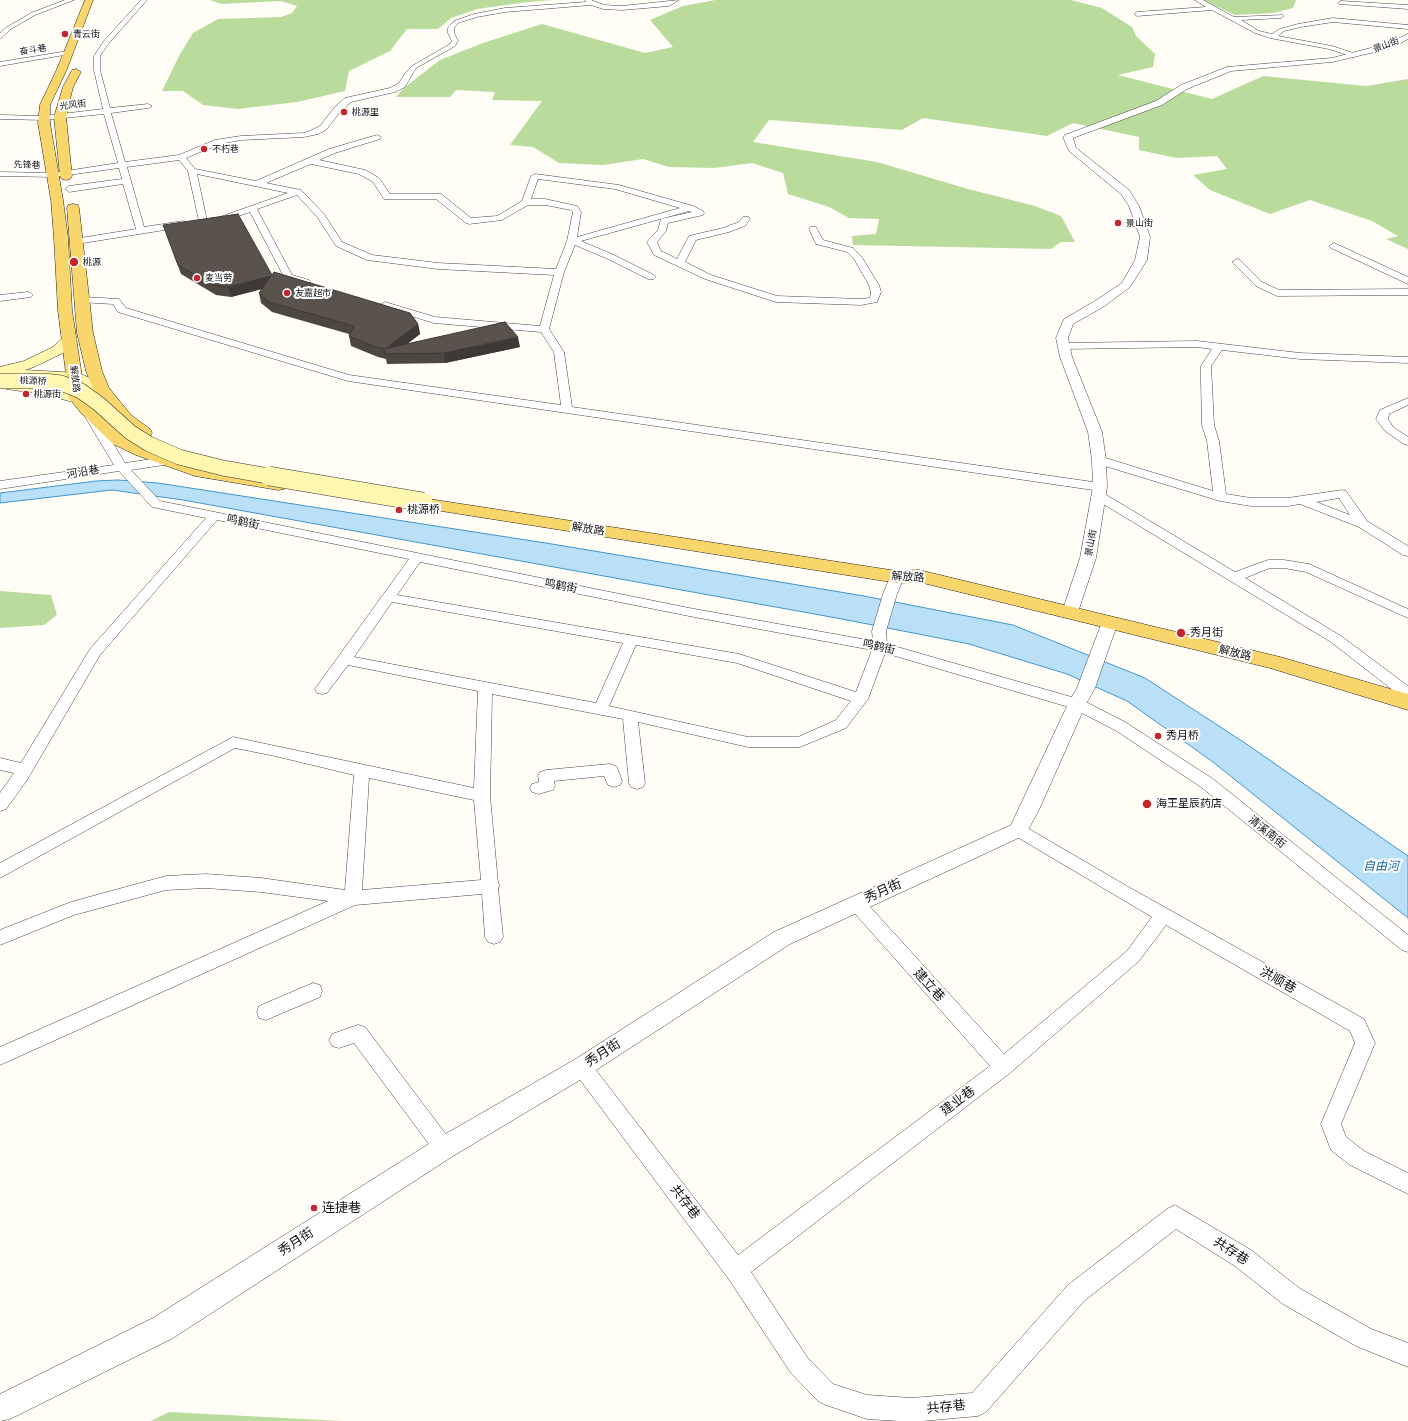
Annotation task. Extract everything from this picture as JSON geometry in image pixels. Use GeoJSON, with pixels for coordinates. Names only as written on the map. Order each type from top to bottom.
{"type":"FeatureCollection","features":[{"type":"Feature","properties":{"kind":"main road","name":"解放路"},"geometry":{"type":"LineString","coordinates":[[89,0],[62,69],[45,105],[44,118],[59,174],[69,189],[77,241],[85,332],[89,354],[101,389],[125,419],[150,437],[195,456],[391,490],[423,502]]}},
{"type":"Feature","properties":{"kind":"main road","name":"解放路"},"geometry":{"type":"LineString","coordinates":[[81,59],[68,87],[60,117],[58,200],[65,310],[74,376],[82,404],[119,440],[166,461],[195,471],[304,490],[423,502],[893,585],[919,576],[1273,662],[1408,702]]}},
{"type":"Feature","properties":{"kind":"main road"},"geometry":{"type":"LineString","coordinates":[[0,373],[29,364],[58,350],[70,339]]}},
{"type":"Feature","properties":{"kind":"main road"},"geometry":{"type":"LineString","coordinates":[[0,386],[58,380],[74,376],[86,366],[89,354]]}},
{"type":"Feature","properties":{"kind":"main road"},"geometry":{"type":"LineString","coordinates":[[0,373],[74,376],[101,389]]}},
{"type":"Feature","properties":{"kind":"main road","name":"桃源桥"},"geometry":{"type":"LineString","coordinates":[[0,381],[44,381],[61,383],[82,391],[130,432],[149,444],[178,457],[223,468],[293,481],[423,502]]}},
{"type":"Feature","properties":{"kind":"main road"},"geometry":{"type":"LineString","coordinates":[[0,386],[24,386],[42,389],[82,404]]}},
{"type":"Feature","properties":{"kind":"street"},"geometry":{"type":"LineString","coordinates":[[7,20],[33,14],[71,0]]}},
{"type":"Feature","properties":{"kind":"street"},"geometry":{"type":"LineString","coordinates":[[141,231],[107,111],[97,70],[97,56],[106,42],[144,0]]}},
{"type":"Feature","properties":{"kind":"street"},"geometry":{"type":"LineString","coordinates":[[59,174],[181,156],[218,142],[240,138],[304,135],[324,128],[337,110],[348,100],[392,90],[402,85],[409,72],[414,67],[453,45],[455,41],[451,33],[451,28],[456,22],[476,15],[505,10],[590,2],[603,7],[622,8],[669,4],[676,0]]}},
{"type":"Feature","properties":{"kind":"street"},"geometry":{"type":"LineString","coordinates":[[1198,0],[1257,32],[1272,37],[1330,47],[1354,55]]}},
{"type":"Feature","properties":{"kind":"street"},"geometry":{"type":"LineString","coordinates":[[1333,20],[1338,12],[1340,1],[1408,7]]}},
{"type":"Feature","properties":{"kind":"street"},"geometry":{"type":"LineString","coordinates":[[1137,14],[1212,8]]}},
{"type":"Feature","properties":{"kind":"street"},"geometry":{"type":"LineString","coordinates":[[0,37],[8,28],[33,14]]}},
{"type":"Feature","properties":{"kind":"street"},"geometry":{"type":"LineString","coordinates":[[1233,19],[1281,16]]}},
{"type":"Feature","properties":{"kind":"street"},"geometry":{"type":"LineString","coordinates":[[1272,37],[1282,30],[1300,25],[1333,20],[1408,27]]}},
{"type":"Feature","properties":{"kind":"street","name":"景山街"},"geometry":{"type":"LineString","coordinates":[[1070,612],[1088,558],[1100,492],[1099,460],[1095,432],[1066,357],[1062,338],[1068,322],[1099,304],[1126,285],[1141,260],[1145,237],[1134,206],[1125,192],[1072,149],[1068,137],[1159,103],[1184,87],[1230,69],[1332,60],[1389,46],[1408,36]]}},
{"type":"Feature","properties":{"kind":"street","name":"奋斗巷"},"geometry":{"type":"LineString","coordinates":[[0,64],[68,53]]}},
{"type":"Feature","properties":{"kind":"street","name":"光风街"},"geometry":{"type":"LineString","coordinates":[[0,117],[60,117],[148,106]]}},
{"type":"Feature","properties":{"kind":"street"},"geometry":{"type":"LineString","coordinates":[[256,184],[332,151],[377,137]]}},
{"type":"Feature","properties":{"kind":"street"},"geometry":{"type":"LineString","coordinates":[[181,156],[192,171],[203,221]]}},
{"type":"Feature","properties":{"kind":"street"},"geometry":{"type":"LineString","coordinates":[[311,161],[362,172],[376,180],[387,197],[438,196],[469,221],[499,218],[526,202],[545,202],[574,208],[577,212],[572,241],[559,272],[544,329],[559,352],[567,410]]}},
{"type":"Feature","properties":{"kind":"street"},"geometry":{"type":"LineString","coordinates":[[192,171],[298,192],[321,216],[339,244],[370,258],[438,266],[559,272]]}},
{"type":"Feature","properties":{"kind":"street","name":"先锋巷"},"geometry":{"type":"LineString","coordinates":[[0,174],[59,174]]}},
{"type":"Feature","properties":{"kind":"street"},"geometry":{"type":"LineString","coordinates":[[526,202],[535,176],[616,187],[690,208],[700,213],[664,220],[662,231],[652,242],[657,253],[708,277],[776,299],[861,302],[874,300],[876,292],[874,286],[858,258],[850,250],[819,242],[813,229]]}},
{"type":"Feature","properties":{"kind":"street"},"geometry":{"type":"LineString","coordinates":[[69,189],[126,181]]}},
{"type":"Feature","properties":{"kind":"street"},"geometry":{"type":"LineString","coordinates":[[77,241],[222,219],[298,192]]}},
{"type":"Feature","properties":{"kind":"street"},"geometry":{"type":"LineString","coordinates":[[252,208],[288,277],[318,286]]}},
{"type":"Feature","properties":{"kind":"street"},"geometry":{"type":"LineString","coordinates":[[572,241],[690,208]]}},
{"type":"Feature","properties":{"kind":"street"},"geometry":{"type":"LineString","coordinates":[[679,264],[692,238],[726,230],[742,224],[746,219]]}},
{"type":"Feature","properties":{"kind":"street"},"geometry":{"type":"LineString","coordinates":[[572,241],[612,257],[651,277]]}},
{"type":"Feature","properties":{"kind":"street"},"geometry":{"type":"LineString","coordinates":[[1334,246],[1408,282]]}},
{"type":"Feature","properties":{"kind":"street"},"geometry":{"type":"LineString","coordinates":[[1237,262],[1259,284],[1277,293],[1408,292]]}},
{"type":"Feature","properties":{"kind":"street"},"geometry":{"type":"LineString","coordinates":[[0,298],[28,295]]}},
{"type":"Feature","properties":{"kind":"street"},"geometry":{"type":"LineString","coordinates":[[83,300],[116,301],[122,310],[348,378],[1100,492],[1233,578],[1336,639],[1408,694]]}},
{"type":"Feature","properties":{"kind":"street"},"geometry":{"type":"LineString","coordinates":[[376,303],[434,320],[544,329]]}},
{"type":"Feature","properties":{"kind":"street"},"geometry":{"type":"LineString","coordinates":[[1064,346],[1197,344],[1300,356],[1408,360]]}},
{"type":"Feature","properties":{"kind":"street"},"geometry":{"type":"LineString","coordinates":[[1219,346],[1206,366],[1206,382],[1208,425],[1213,441],[1220,497]]}},
{"type":"Feature","properties":{"kind":"street"},"geometry":{"type":"LineString","coordinates":[[1408,401],[1384,412],[1382,419],[1389,429],[1408,442]]}},
{"type":"Feature","properties":{"kind":"street","name":"鸣鹤街"},"geometry":{"type":"LineString","coordinates":[[82,404],[125,470],[156,504],[682,610],[880,646],[1082,696],[1120,726]]}},
{"type":"Feature","properties":{"kind":"street"},"geometry":{"type":"LineString","coordinates":[[1099,460],[1220,497],[1251,502],[1288,502],[1342,494],[1363,524]]}},
{"type":"Feature","properties":{"kind":"street","name":"河沿巷"},"geometry":{"type":"LineString","coordinates":[[0,485],[125,470],[166,461]]}},
{"type":"Feature","properties":{"kind":"street"},"geometry":{"type":"LineString","coordinates":[[1301,500],[1363,524],[1408,552]]}},
{"type":"Feature","properties":{"kind":"street"},"geometry":{"type":"LineString","coordinates":[[0,805],[24,770],[95,652],[214,516]]}},
{"type":"Feature","properties":{"kind":"street"},"geometry":{"type":"LineString","coordinates":[[322,689],[417,557]]}},
{"type":"Feature","properties":{"kind":"street"},"geometry":{"type":"LineString","coordinates":[[1233,578],[1268,564],[1284,564],[1308,568],[1408,614]]}},
{"type":"Feature","properties":{"kind":"street"},"geometry":{"type":"LineString","coordinates":[[344,660],[630,715],[748,742],[800,742],[841,724],[861,699],[880,646],[879,631],[893,585]]}},
{"type":"Feature","properties":{"kind":"street"},"geometry":{"type":"LineString","coordinates":[[388,597],[739,659],[861,699]]}},
{"type":"Feature","properties":{"kind":"street"},"geometry":{"type":"LineString","coordinates":[[1018,830],[1028,812],[1082,696],[1110,622]]}},
{"type":"Feature","properties":{"kind":"street"},"geometry":{"type":"LineString","coordinates":[[600,710],[631,640]]}},
{"type":"Feature","properties":{"kind":"street"},"geometry":{"type":"LineString","coordinates":[[485,688],[482,796],[491,886],[494,938]]}},
{"type":"Feature","properties":{"kind":"street"},"geometry":{"type":"LineString","coordinates":[[630,715],[637,783]]}},
{"type":"Feature","properties":{"kind":"street","name":"清溪南街"},"geometry":{"type":"LineString","coordinates":[[1120,726],[1207,783],[1408,945]]}},
{"type":"Feature","properties":{"kind":"street"},"geometry":{"type":"LineString","coordinates":[[0,871],[232,742],[279,745],[362,771],[482,796]]}},
{"type":"Feature","properties":{"kind":"street"},"geometry":{"type":"LineString","coordinates":[[0,764],[24,770]]}},
{"type":"Feature","properties":{"kind":"street"},"geometry":{"type":"LineString","coordinates":[[538,788],[547,786],[546,776],[610,770],[614,781]]}},
{"type":"Feature","properties":{"kind":"street"},"geometry":{"type":"LineString","coordinates":[[353,898],[362,771]]}},
{"type":"Feature","properties":{"kind":"street","name":"秀月街"},"geometry":{"type":"LineString","coordinates":[[0,1409],[163,1328],[444,1148],[582,1067],[782,938],[1018,830]]}},
{"type":"Feature","properties":{"kind":"street","name":"洪顺巷"},"geometry":{"type":"LineString","coordinates":[[1018,830],[1163,916],[1357,1025],[1365,1042],[1331,1124],[1338,1143],[1357,1158],[1408,1184]]}},
{"type":"Feature","properties":{"kind":"street"},"geometry":{"type":"LineString","coordinates":[[0,938],[71,910],[166,883],[206,882],[261,885],[353,898],[491,886]]}},
{"type":"Feature","properties":{"kind":"street"},"geometry":{"type":"LineString","coordinates":[[0,1056],[353,898]]}},
{"type":"Feature","properties":{"kind":"street","name":"建立巷"},"geometry":{"type":"LineString","coordinates":[[856,903],[1003,1067]]}},
{"type":"Feature","properties":{"kind":"street","name":"建业巷"},"geometry":{"type":"LineString","coordinates":[[736,1270],[1003,1067],[1133,956],[1163,916]]}},
{"type":"Feature","properties":{"kind":"street"},"geometry":{"type":"LineString","coordinates":[[266,1012],[313,991]]}},
{"type":"Feature","properties":{"kind":"street"},"geometry":{"type":"LineString","coordinates":[[339,1040],[358,1033],[444,1148]]}},
{"type":"Feature","properties":{"kind":"street","name":"共存巷"},"geometry":{"type":"LineString","coordinates":[[582,1067],[736,1270],[799,1365],[826,1392],[867,1407],[912,1410],[978,1404],[1076,1293],[1175,1216],[1243,1258],[1291,1296],[1364,1338],[1408,1355]]}},
{"type":"Feature","properties":{"kind":"green space"},"geometry":{"type":"Polygon","coordinates":[[[210,0],[553,0],[477,9],[451,18],[438,29],[407,29],[390,51],[349,71],[345,91],[297,102],[238,109],[203,105],[183,91],[162,91],[179,56],[193,33],[218,19],[281,17],[292,13],[297,6],[281,1],[221,4],[210,0]]]}},
{"type":"Feature","properties":{"kind":"green space"},"geometry":{"type":"Polygon","coordinates":[[[715,0],[1071,0],[1102,8],[1132,27],[1136,36],[1155,54],[1153,67],[1118,75],[1212,99],[1263,76],[1366,86],[1408,79],[1408,249],[1386,239],[1398,236],[1372,221],[1310,200],[1270,214],[1210,190],[1193,175],[1227,169],[1217,156],[1176,158],[1139,150],[1139,137],[1073,123],[1047,136],[923,118],[902,130],[769,120],[753,142],[877,162],[968,189],[1035,206],[1061,216],[1075,242],[1061,242],[1051,249],[853,245],[852,236],[876,234],[879,219],[849,218],[829,207],[788,194],[783,173],[752,163],[714,168],[669,167],[643,159],[603,165],[559,163],[533,147],[510,145],[542,101],[492,100],[495,92],[456,90],[450,97],[396,97],[405,87],[440,60],[483,43],[542,24],[645,53],[673,47],[650,20],[683,6],[715,0]]]}},
{"type":"Feature","properties":{"kind":"green space"},"geometry":{"type":"Polygon","coordinates":[[[1203,0],[1296,0],[1293,8],[1273,13],[1235,15],[1203,0]]]}},
{"type":"Feature","properties":{"kind":"green space"},"geometry":{"type":"Polygon","coordinates":[[[0,591],[51,595],[57,615],[44,625],[0,628],[0,591]]]}},
{"type":"Feature","properties":{"kind":"green space"},"geometry":{"type":"Polygon","coordinates":[[[169,1412],[342,1421],[151,1421],[169,1412]]]}},
{"type":"Feature","properties":{"kind":"water","name":"自由河"},"geometry":{"type":"Polygon","coordinates":[[[118,480],[158,483],[552,544],[864,596],[1013,625],[1145,678],[1245,743],[1408,856],[1408,918],[1213,762],[1127,701],[1067,674],[969,644],[842,619],[183,500],[112,490],[0,503],[0,493],[96,481],[118,480]]]}},
{"type":"Feature","properties":{"kind":"building","name":"友嘉超市"},"geometry":{"type":"Polygon","coordinates":[[[238,214],[272,275],[274,272],[410,313],[418,324],[385,349],[376,347],[349,336],[354,326],[269,302],[259,293],[271,276],[228,287],[213,285],[178,265],[163,225],[238,214]]]}},
{"type":"Feature","properties":{"kind":"building"},"geometry":{"type":"Polygon","coordinates":[[[505,322],[518,337],[444,353],[385,354],[384,349],[505,322]]]}},
{"type":"Feature","properties":{"kind":"place","name":"青云街"},"geometry":{"type":"Point","coordinates":[65,34]}},
{"type":"Feature","properties":{"kind":"place","name":"桃源里"},"geometry":{"type":"Point","coordinates":[344,112]}},
{"type":"Feature","properties":{"kind":"place","name":"不朽巷"},"geometry":{"type":"Point","coordinates":[204,149]}},
{"type":"Feature","properties":{"kind":"place","name":"景山街"},"geometry":{"type":"Point","coordinates":[1118,223]}},
{"type":"Feature","properties":{"kind":"place","name":"桃源"},"geometry":{"type":"Point","coordinates":[74,262]}},
{"type":"Feature","properties":{"kind":"place","name":"麦当劳"},"geometry":{"type":"Point","coordinates":[197,278]}},
{"type":"Feature","properties":{"kind":"place","name":"友嘉超市"},"geometry":{"type":"Point","coordinates":[287,293]}},
{"type":"Feature","properties":{"kind":"place","name":"桃源街"},"geometry":{"type":"Point","coordinates":[26,394]}},
{"type":"Feature","properties":{"kind":"place","name":"桃源桥"},"geometry":{"type":"Point","coordinates":[399,510]}},
{"type":"Feature","properties":{"kind":"place","name":"秀月街"},"geometry":{"type":"Point","coordinates":[1181,633]}},
{"type":"Feature","properties":{"kind":"place","name":"秀月桥"},"geometry":{"type":"Point","coordinates":[1158,736]}},
{"type":"Feature","properties":{"kind":"place","name":"海王星辰药店"},"geometry":{"type":"Point","coordinates":[1147,804]}},
{"type":"Feature","properties":{"kind":"place","name":"连捷巷"},"geometry":{"type":"Point","coordinates":[314,1208]}}]}
